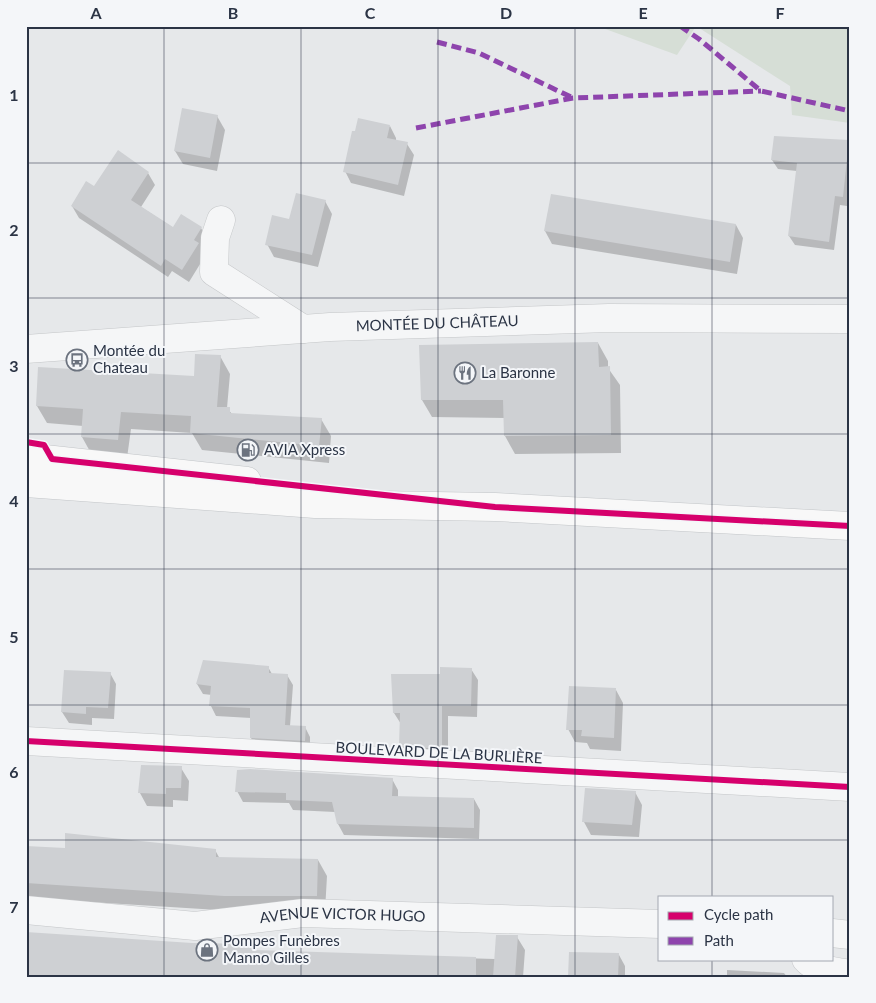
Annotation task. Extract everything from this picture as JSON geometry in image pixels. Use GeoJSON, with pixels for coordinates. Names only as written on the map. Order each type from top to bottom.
{"type":"FeatureCollection","features":[{"type":"Feature","properties":{"kind":"main road"},"geometry":{"type":"LineString","coordinates":[[26,456],[495,507]]}},
{"type":"Feature","properties":{"kind":"main road"},"geometry":{"type":"LineString","coordinates":[[26,482],[315,504],[495,507],[850,526]]}},
{"type":"Feature","properties":{"kind":"street"},"geometry":{"type":"LineString","coordinates":[[221,220],[215,238],[214,272],[303,329]]}},
{"type":"Feature","properties":{"kind":"street","name":"MONTÉE DU CHÂTEAU"},"geometry":{"type":"LineString","coordinates":[[26,349],[303,329],[609,318],[850,319]]}},
{"type":"Feature","properties":{"kind":"street","name":"BOULEVARD DE LA BURLIÈRE"},"geometry":{"type":"LineString","coordinates":[[26,741],[850,787]]}},
{"type":"Feature","properties":{"kind":"street","name":"AVENUE VICTOR HUGO"},"geometry":{"type":"LineString","coordinates":[[26,910],[195,926],[304,913],[658,924]]}},
{"type":"Feature","properties":{"kind":"street"},"geometry":{"type":"LineString","coordinates":[[834,933],[850,935]]}},
{"type":"Feature","properties":{"kind":"street"},"geometry":{"type":"LineString","coordinates":[[807,960],[820,968],[850,974]]}},
{"type":"Feature","properties":{"kind":"shaded area"},"geometry":{"type":"Polygon","coordinates":[[[597,26],[696,26],[677,55],[597,26]]]}},
{"type":"Feature","properties":{"kind":"shaded area"},"geometry":{"type":"Polygon","coordinates":[[[696,26],[850,26],[850,123],[792,115],[790,86],[696,26]]]}},
{"type":"Feature","properties":{"kind":"building"},"geometry":{"type":"Polygon","coordinates":[[[182,108],[218,115],[210,158],[174,151],[182,108]]]}},
{"type":"Feature","properties":{"kind":"building"},"geometry":{"type":"Polygon","coordinates":[[[358,118],[390,125],[387,138],[408,142],[398,185],[343,172],[352,131],[355,131],[358,118]]]}},
{"type":"Feature","properties":{"kind":"building"},"geometry":{"type":"Polygon","coordinates":[[[774,136],[849,140],[843,197],[835,196],[829,242],[788,236],[797,163],[771,160],[774,136]]]}},
{"type":"Feature","properties":{"kind":"building"},"geometry":{"type":"Polygon","coordinates":[[[118,150],[149,172],[131,200],[173,227],[181,214],[202,227],[194,240],[199,243],[182,270],[165,259],[161,266],[71,206],[86,181],[94,186],[118,150]]]}},
{"type":"Feature","properties":{"kind":"building"},"geometry":{"type":"Polygon","coordinates":[[[296,193],[326,200],[312,255],[265,245],[272,215],[289,219],[296,193]]]}},
{"type":"Feature","properties":{"kind":"building"},"geometry":{"type":"Polygon","coordinates":[[[551,194],[736,224],[730,262],[544,231],[551,194]]]}},
{"type":"Feature","properties":{"kind":"building"},"geometry":{"type":"Polygon","coordinates":[[[598,342],[599,367],[610,366],[611,435],[504,436],[503,400],[421,400],[419,345],[598,342]]]}},
{"type":"Feature","properties":{"kind":"building"},"geometry":{"type":"Polygon","coordinates":[[[195,354],[221,355],[217,407],[230,407],[230,413],[322,418],[319,446],[190,433],[191,416],[121,412],[118,440],[81,437],[83,409],[36,406],[38,367],[194,376],[195,354]]]}},
{"type":"Feature","properties":{"kind":"building"},"geometry":{"type":"Polygon","coordinates":[[[203,660],[269,666],[269,673],[288,674],[285,725],[306,726],[305,741],[250,738],[250,708],[209,706],[211,686],[196,684],[203,660]]]}},
{"type":"Feature","properties":{"kind":"building"},"geometry":{"type":"Polygon","coordinates":[[[440,667],[472,668],[471,706],[442,706],[442,749],[399,746],[400,713],[393,713],[391,674],[440,674],[440,667]]]}},
{"type":"Feature","properties":{"kind":"building"},"geometry":{"type":"Polygon","coordinates":[[[64,670],[111,672],[108,708],[86,707],[86,714],[61,712],[64,670]]]}},
{"type":"Feature","properties":{"kind":"building"},"geometry":{"type":"Polygon","coordinates":[[[569,686],[616,688],[614,738],[581,736],[582,730],[566,730],[569,686]]]}},
{"type":"Feature","properties":{"kind":"building"},"geometry":{"type":"Polygon","coordinates":[[[141,765],[182,766],[181,788],[166,788],[166,794],[138,793],[141,765]]]}},
{"type":"Feature","properties":{"kind":"building"},"geometry":{"type":"Polygon","coordinates":[[[250,769],[393,778],[392,796],[474,798],[474,828],[337,824],[332,802],[286,800],[286,793],[235,792],[237,770],[250,769]]]}},
{"type":"Feature","properties":{"kind":"building"},"geometry":{"type":"Polygon","coordinates":[[[585,788],[636,791],[632,825],[582,822],[585,788]]]}},
{"type":"Feature","properties":{"kind":"building"},"geometry":{"type":"Polygon","coordinates":[[[65,833],[216,849],[216,857],[318,859],[317,896],[224,896],[26,883],[26,846],[65,848],[65,833]]]}},
{"type":"Feature","properties":{"kind":"building"},"geometry":{"type":"Polygon","coordinates":[[[26,932],[192,943],[253,944],[253,950],[476,957],[476,977],[26,977],[26,932]]]}},
{"type":"Feature","properties":{"kind":"building"},"geometry":{"type":"Polygon","coordinates":[[[496,935],[518,935],[515,977],[493,977],[496,935]]]}},
{"type":"Feature","properties":{"kind":"building"},"geometry":{"type":"Polygon","coordinates":[[[569,952],[619,953],[618,977],[568,977],[569,952]]]}},
{"type":"Feature","properties":{"kind":"marked path"},"geometry":{"type":"LineString","coordinates":[[680,26],[699,39],[761,91],[850,111]]}},
{"type":"Feature","properties":{"kind":"marked path"},"geometry":{"type":"LineString","coordinates":[[437,42],[479,53],[573,98]]}},
{"type":"Feature","properties":{"kind":"marked path"},"geometry":{"type":"LineString","coordinates":[[416,128],[573,98],[761,91]]}},
{"type":"Feature","properties":{"kind":"cycle path"},"geometry":{"type":"LineString","coordinates":[[26,442],[44,445],[52,459],[495,507],[850,526]]}},
{"type":"Feature","properties":{"kind":"cycle path"},"geometry":{"type":"LineString","coordinates":[[26,741],[850,787]]}},
{"type":"Feature","properties":{"kind":"place","name":"Montée du Chateau"},"geometry":{"type":"Point","coordinates":[77,360]}},
{"type":"Feature","properties":{"kind":"place","name":"La Baronne"},"geometry":{"type":"Point","coordinates":[465,373]}},
{"type":"Feature","properties":{"kind":"place","name":"AVIA Xpress"},"geometry":{"type":"Point","coordinates":[248,450]}},
{"type":"Feature","properties":{"kind":"place","name":"Pompes Funèbres Manno Gilles"},"geometry":{"type":"Point","coordinates":[207,950]}}]}
